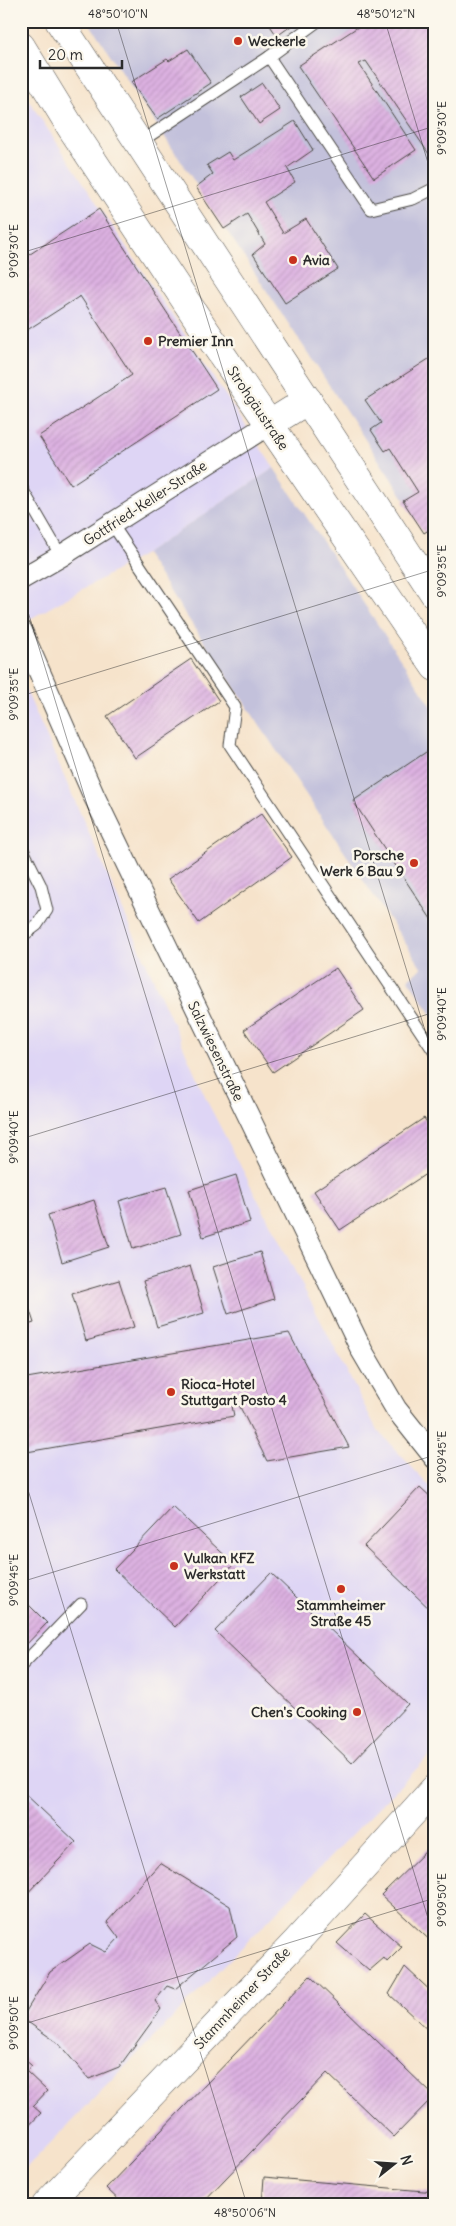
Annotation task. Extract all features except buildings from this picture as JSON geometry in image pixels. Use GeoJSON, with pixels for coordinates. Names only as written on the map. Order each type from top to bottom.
{"type":"FeatureCollection","features":[{"type":"Feature","properties":{"kind":"main road"},"geometry":{"type":"LineString","coordinates":[[59,21],[435,595]]}},
{"type":"Feature","properties":{"kind":"main road","name":"Strohgäustraße"},"geometry":{"type":"LineString","coordinates":[[21,46],[70,126],[268,424],[431,653]]}},
{"type":"Feature","properties":{"kind":"main road"},"geometry":{"type":"LineString","coordinates":[[268,424],[308,400]]}},
{"type":"Feature","properties":{"kind":"main road","name":"Stammheimer Straße"},"geometry":{"type":"LineString","coordinates":[[60,2200],[435,1788]]}},
{"type":"Feature","properties":{"kind":"street","name":"Gottfried-Keller-Straße"},"geometry":{"type":"LineString","coordinates":[[21,580],[268,424]]}},
{"type":"Feature","properties":{"kind":"street","name":"Salzwiesenstraße"},"geometry":{"type":"LineString","coordinates":[[21,630],[99,804],[362,1351],[396,1409],[435,1458]]}},
{"type":"Feature","properties":{"kind":"lane"},"geometry":{"type":"LineString","coordinates":[[140,142],[269,57],[318,21]]}},
{"type":"Feature","properties":{"kind":"lane"},"geometry":{"type":"LineString","coordinates":[[269,57],[371,209],[413,199],[435,188]]}},
{"type":"Feature","properties":{"kind":"lane"},"geometry":{"type":"LineString","coordinates":[[21,487],[61,556]]}},
{"type":"Feature","properties":{"kind":"lane"},"geometry":{"type":"LineString","coordinates":[[112,524],[235,706],[230,744],[435,1053]]}},
{"type":"Feature","properties":{"kind":"lane"},"geometry":{"type":"LineString","coordinates":[[21,846],[41,886],[47,910],[37,925],[21,937]]}},
{"type":"Feature","properties":{"kind":"lane"},"geometry":{"type":"LineString","coordinates":[[21,1666],[81,1604]]}},
{"type":"Feature","properties":{"kind":"shaded area"},"geometry":{"type":"Polygon","coordinates":[[[88,21],[435,21],[435,545],[88,21]]]}},
{"type":"Feature","properties":{"kind":"shaded area"},"geometry":{"type":"Polygon","coordinates":[[[21,89],[274,468],[145,554],[21,624],[21,89]]]}},
{"type":"Feature","properties":{"kind":"shaded area"},"geometry":{"type":"Polygon","coordinates":[[[274,468],[435,711],[435,1019],[408,979],[422,968],[145,554],[274,468]]]}},
{"type":"Feature","properties":{"kind":"shaded area"},"geometry":{"type":"Polygon","coordinates":[[[21,679],[209,1105],[377,1430],[435,1492],[435,1750],[21,2173],[21,679]]]}},
{"type":"Feature","properties":{"kind":"place","name":"Weckerle"},"geometry":{"type":"Point","coordinates":[238,41]}},
{"type":"Feature","properties":{"kind":"place","name":"Avia"},"geometry":{"type":"Point","coordinates":[293,260]}},
{"type":"Feature","properties":{"kind":"place","name":"Premier Inn"},"geometry":{"type":"Point","coordinates":[148,341]}},
{"type":"Feature","properties":{"kind":"place","name":"Porsche Werk 6 Bau 9"},"geometry":{"type":"Point","coordinates":[414,863]}},
{"type":"Feature","properties":{"kind":"place","name":"Rioca-Hotel Stuttgart Posto 4"},"geometry":{"type":"Point","coordinates":[171,1392]}},
{"type":"Feature","properties":{"kind":"place","name":"Vulkan KFZ Werkstatt"},"geometry":{"type":"Point","coordinates":[174,1566]}},
{"type":"Feature","properties":{"kind":"place","name":"Stammheimer Straße 45"},"geometry":{"type":"Point","coordinates":[341,1589]}},
{"type":"Feature","properties":{"kind":"place","name":"Chen's Cooking"},"geometry":{"type":"Point","coordinates":[357,1712]}}]}
